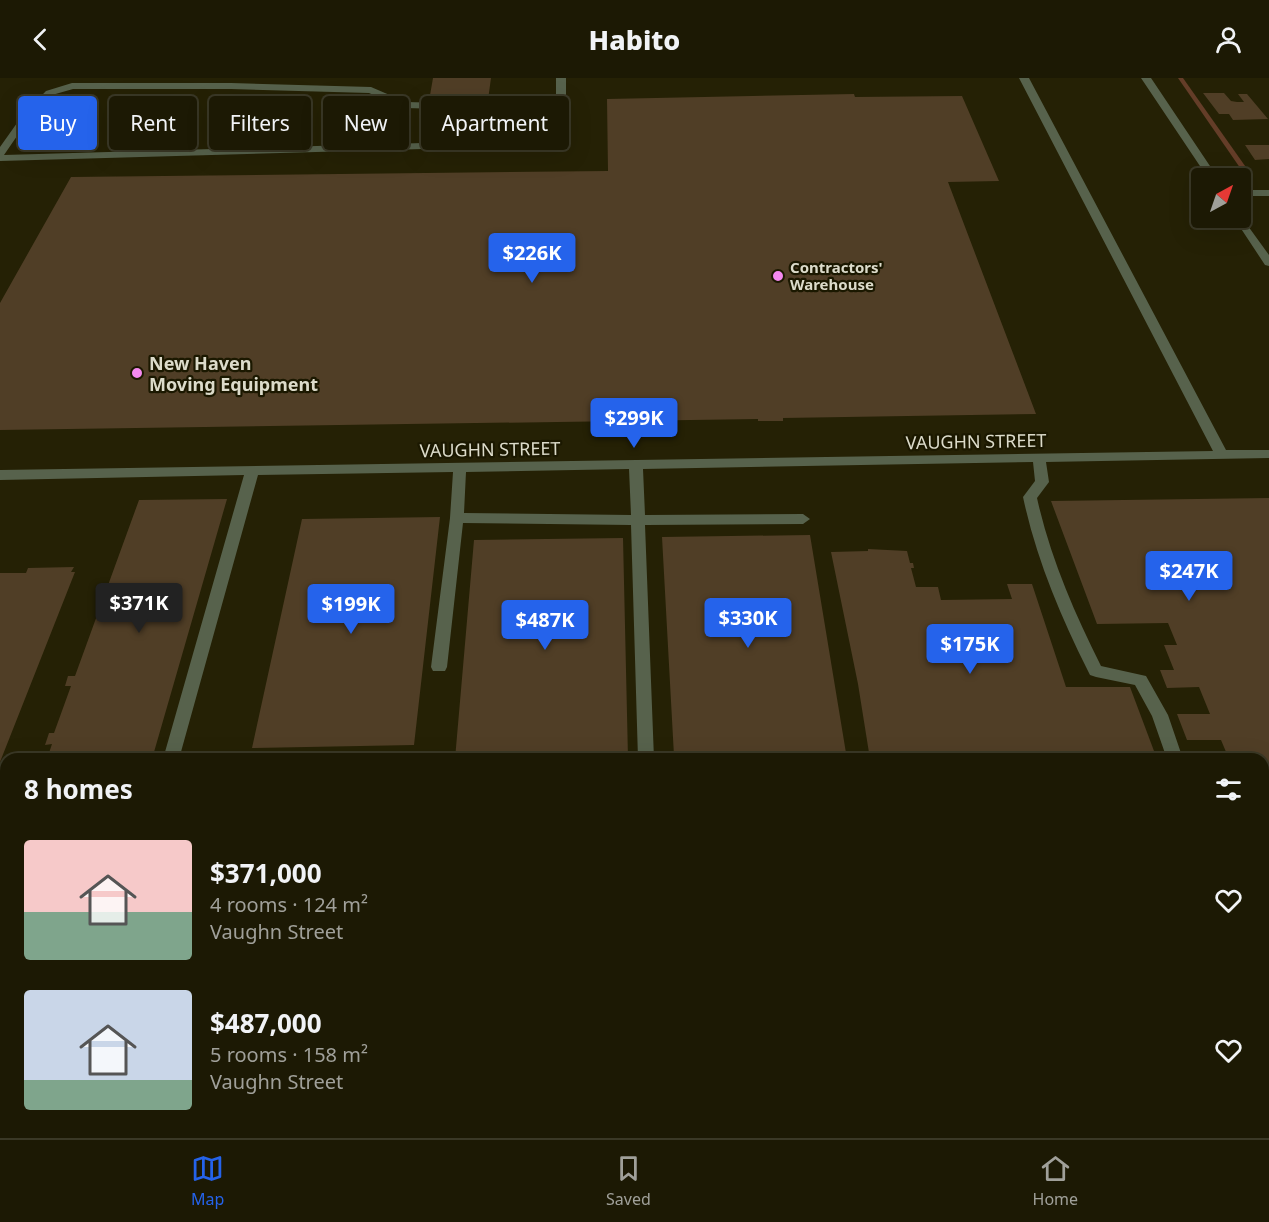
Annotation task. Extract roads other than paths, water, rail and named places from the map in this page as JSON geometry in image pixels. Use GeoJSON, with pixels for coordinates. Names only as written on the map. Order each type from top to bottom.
{"type":"FeatureCollection","features":[{"type":"Feature","properties":{"kind":"street"},"geometry":{"type":"LineString","coordinates":[[561,78],[561,96]]}},
{"type":"Feature","properties":{"kind":"street"},"geometry":{"type":"LineString","coordinates":[[1024,78],[1222,456]]}},
{"type":"Feature","properties":{"kind":"street"},"geometry":{"type":"LineString","coordinates":[[1146,78],[1206,168]]}},
{"type":"Feature","properties":{"kind":"street"},"geometry":{"type":"LineString","coordinates":[[0,156],[25,118],[49,93],[72,86],[231,86],[371,90],[404,105],[421,105]]}},
{"type":"Feature","properties":{"kind":"street"},"geometry":{"type":"LineString","coordinates":[[0,156],[421,146]]}},
{"type":"Feature","properties":{"kind":"street"},"geometry":{"type":"LineString","coordinates":[[1251,193],[1269,193]]}},
{"type":"Feature","properties":{"kind":"street"},"geometry":{"type":"LineString","coordinates":[[1246,228],[1269,263]]}},
{"type":"Feature","properties":{"kind":"street","name":"VAUGHN STREET"},"geometry":{"type":"LineString","coordinates":[[0,475],[1269,454]]}},
{"type":"Feature","properties":{"kind":"street"},"geometry":{"type":"LineString","coordinates":[[1039,458],[1042,482],[1030,497],[1035,526],[1081,643],[1096,671],[1140,680],[1160,715],[1173,753]]}},
{"type":"Feature","properties":{"kind":"street"},"geometry":{"type":"LineString","coordinates":[[636,465],[646,753]]}},
{"type":"Feature","properties":{"kind":"street"},"geometry":{"type":"LineString","coordinates":[[439,667],[457,518],[460,467]]}},
{"type":"Feature","properties":{"kind":"street"},"geometry":{"type":"LineString","coordinates":[[173,753],[252,471]]}},
{"type":"Feature","properties":{"kind":"street"},"geometry":{"type":"LineString","coordinates":[[457,518],[803,519]]}},
{"type":"Feature","properties":{"kind":"place","name":"Contractors' Warehouse"},"geometry":{"type":"Point","coordinates":[778,276]}},
{"type":"Feature","properties":{"kind":"place","name":"New Haven Moving Equipment"},"geometry":{"type":"Point","coordinates":[137,373]}}]}
